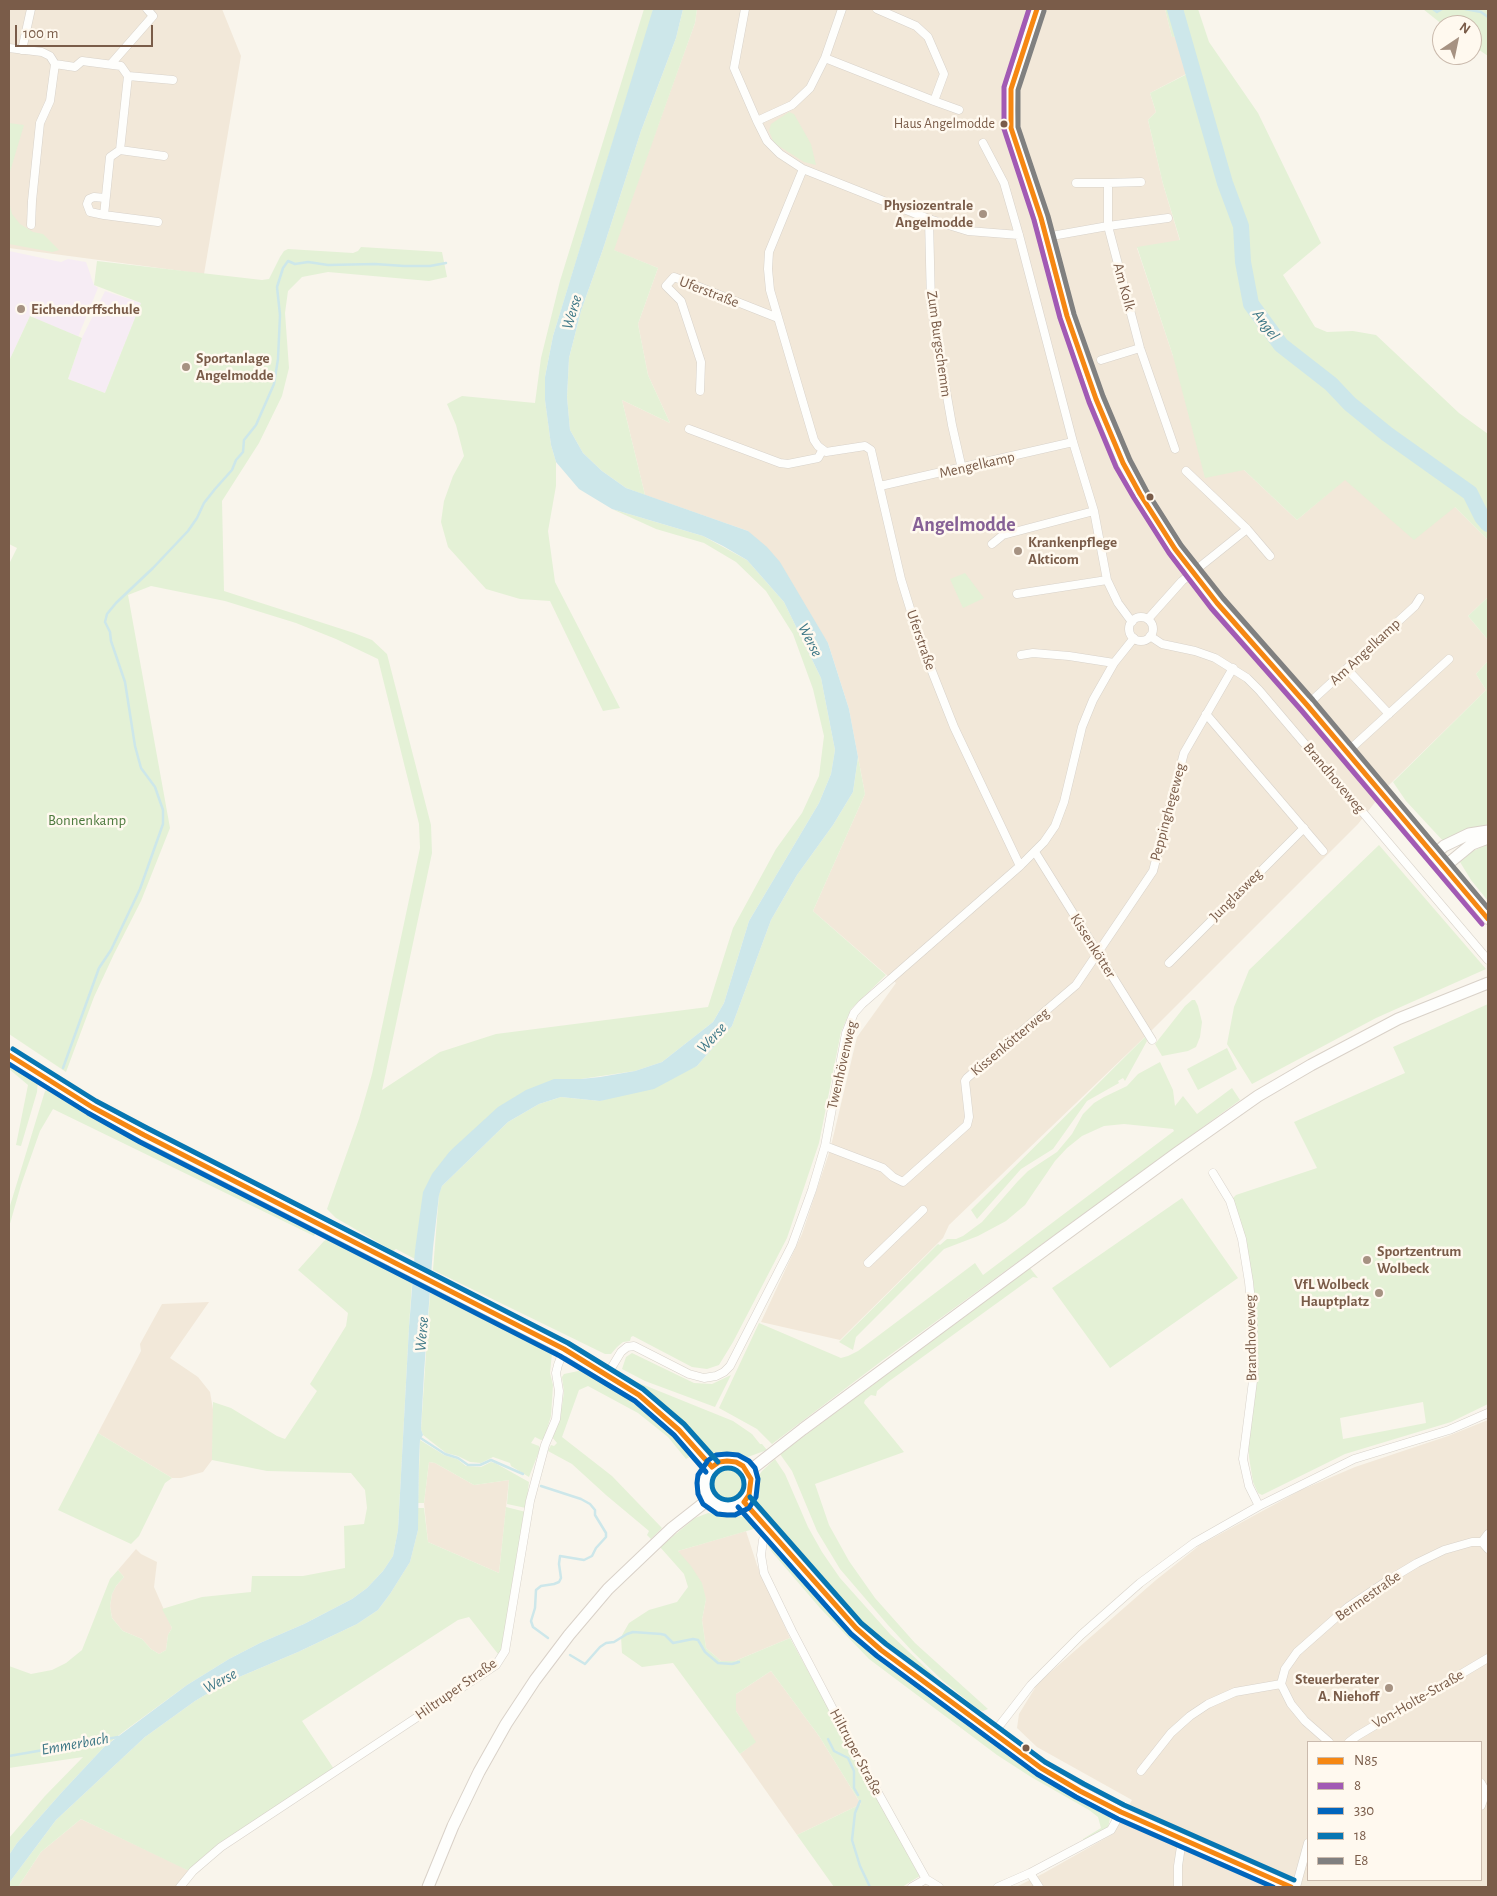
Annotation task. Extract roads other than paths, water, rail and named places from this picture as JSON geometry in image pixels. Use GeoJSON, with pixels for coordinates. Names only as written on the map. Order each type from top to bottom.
{"type":"FeatureCollection","features":[{"type":"Feature","properties":{"kind":"main road"},"geometry":{"type":"LineString","coordinates":[[1434,855],[1444,846],[1470,834],[1488,831]]}},
{"type":"Feature","properties":{"kind":"main road"},"geometry":{"type":"LineString","coordinates":[[1444,867],[1472,844],[1488,838]]}},
{"type":"Feature","properties":{"kind":"main road"},"geometry":{"type":"LineString","coordinates":[[748,1472],[1058,1240],[1258,1096],[1311,1065],[1398,1019],[1488,983]]}},
{"type":"Feature","properties":{"kind":"main road"},"geometry":{"type":"LineString","coordinates":[[728,1461],[736,1462],[748,1472],[752,1488],[744,1502],[727,1508],[709,1499],[704,1484],[712,1466],[728,1461]]}},
{"type":"Feature","properties":{"kind":"main road"},"geometry":{"type":"LineString","coordinates":[[428,1887],[453,1826],[479,1772],[506,1724],[535,1680],[569,1635],[608,1589],[672,1528],[709,1499]]}},
{"type":"Feature","properties":{"kind":"street"},"geometry":{"type":"LineString","coordinates":[[22,50],[31,9]]}},
{"type":"Feature","properties":{"kind":"street"},"geometry":{"type":"LineString","coordinates":[[110,64],[153,16],[147,9]]}},
{"type":"Feature","properties":{"kind":"street"},"geometry":{"type":"LineString","coordinates":[[745,9],[734,68],[767,141],[780,154],[803,169],[929,219],[968,231],[1019,235]]}},
{"type":"Feature","properties":{"kind":"street"},"geometry":{"type":"LineString","coordinates":[[757,121],[781,111],[800,98],[817,77],[826,58],[842,9]]}},
{"type":"Feature","properties":{"kind":"street"},"geometry":{"type":"LineString","coordinates":[[877,9],[916,26],[928,37],[944,74],[934,101]]}},
{"type":"Feature","properties":{"kind":"street"},"geometry":{"type":"LineString","coordinates":[[1037,9],[1013,83],[1010,118],[1016,146],[1046,237],[1068,316],[1109,432],[1140,494],[1175,549],[1238,628],[1307,705],[1488,918]]}},
{"type":"Feature","properties":{"kind":"street"},"geometry":{"type":"LineString","coordinates":[[9,48],[42,52],[50,56],[54,64],[50,101],[40,123],[32,201],[32,225]]}},
{"type":"Feature","properties":{"kind":"street"},"geometry":{"type":"LineString","coordinates":[[826,58],[959,110]]}},
{"type":"Feature","properties":{"kind":"street"},"geometry":{"type":"LineString","coordinates":[[54,64],[75,67],[82,62],[121,66],[128,76],[120,150]]}},
{"type":"Feature","properties":{"kind":"street"},"geometry":{"type":"LineString","coordinates":[[128,76],[173,80]]}},
{"type":"Feature","properties":{"kind":"street"},"geometry":{"type":"LineString","coordinates":[[984,143],[1004,183],[1019,235],[1073,442],[1094,511],[1107,580],[1118,603],[1132,622]]}},
{"type":"Feature","properties":{"kind":"street"},"geometry":{"type":"LineString","coordinates":[[104,215],[110,157],[120,150],[164,156]]}},
{"type":"Feature","properties":{"kind":"street"},"geometry":{"type":"LineString","coordinates":[[803,169],[769,252],[768,269],[770,290],[814,440],[822,450]]}},
{"type":"Feature","properties":{"kind":"street"},"geometry":{"type":"LineString","coordinates":[[1076,183],[1141,182]]}},
{"type":"Feature","properties":{"kind":"street","name":"Am Kolk"},"geometry":{"type":"LineString","coordinates":[[1108,183],[1108,226],[1140,348],[1175,449]]}},
{"type":"Feature","properties":{"kind":"street"},"geometry":{"type":"LineString","coordinates":[[105,198],[94,197],[89,200],[87,204],[90,212],[158,222]]}},
{"type":"Feature","properties":{"kind":"street"},"geometry":{"type":"LineString","coordinates":[[1046,237],[1168,218]]}},
{"type":"Feature","properties":{"kind":"street","name":"Zum Burgschemm"},"geometry":{"type":"LineString","coordinates":[[929,219],[931,304],[952,425],[962,468]]}},
{"type":"Feature","properties":{"kind":"street","name":"Uferstraße"},"geometry":{"type":"LineString","coordinates":[[700,391],[701,362],[680,301],[676,294],[666,286],[674,277],[778,318]]}},
{"type":"Feature","properties":{"kind":"street"},"geometry":{"type":"LineString","coordinates":[[1101,360],[1140,348]]}},
{"type":"Feature","properties":{"kind":"street","name":"Uferstraße"},"geometry":{"type":"LineString","coordinates":[[689,429],[780,463],[788,464],[818,458],[822,450],[826,452],[859,446],[868,447],[873,454],[901,579],[920,641],[954,727],[1020,866]]}},
{"type":"Feature","properties":{"kind":"street","name":"Mengelkamp"},"geometry":{"type":"LineString","coordinates":[[880,486],[1073,442]]}},
{"type":"Feature","properties":{"kind":"street"},"geometry":{"type":"LineString","coordinates":[[1186,471],[1247,529],[1270,556]]}},
{"type":"Feature","properties":{"kind":"street"},"geometry":{"type":"LineString","coordinates":[[992,544],[1003,535],[1094,511]]}},
{"type":"Feature","properties":{"kind":"street"},"geometry":{"type":"LineString","coordinates":[[1148,619],[1171,592],[1193,572],[1247,529]]}},
{"type":"Feature","properties":{"kind":"street"},"geometry":{"type":"LineString","coordinates":[[1017,594],[1107,580]]}},
{"type":"Feature","properties":{"kind":"street","name":"Am Angelkamp"},"geometry":{"type":"LineString","coordinates":[[1307,705],[1415,606],[1420,598]]}},
{"type":"Feature","properties":{"kind":"street"},"geometry":{"type":"LineString","coordinates":[[1140,617],[1148,619],[1152,626],[1150,636],[1140,640],[1134,638],[1130,632],[1132,622],[1140,617]]}},
{"type":"Feature","properties":{"kind":"street","name":"Brandhoveweg"},"geometry":{"type":"LineString","coordinates":[[1150,636],[1162,644],[1194,650],[1216,658],[1234,668],[1259,690],[1488,960]]}},
{"type":"Feature","properties":{"kind":"street","name":"Twenhövenweg"},"geometry":{"type":"LineString","coordinates":[[607,1375],[621,1352],[627,1347],[634,1346],[689,1374],[704,1378],[716,1376],[730,1366],[792,1245],[812,1190],[825,1146],[846,1033],[854,1013],[1020,866],[1035,852],[1055,826],[1064,802],[1082,727],[1093,700],[1114,663],[1134,638]]}},
{"type":"Feature","properties":{"kind":"street"},"geometry":{"type":"LineString","coordinates":[[1020,655],[1033,653],[1069,656],[1114,663]]}},
{"type":"Feature","properties":{"kind":"street"},"geometry":{"type":"LineString","coordinates":[[1347,752],[1449,658]]}},
{"type":"Feature","properties":{"kind":"street","name":"Peppinghegeweg"},"geometry":{"type":"LineString","coordinates":[[1098,952],[1153,871],[1184,753],[1234,668]]}},
{"type":"Feature","properties":{"kind":"street"},"geometry":{"type":"LineString","coordinates":[[1347,669],[1390,714]]}},
{"type":"Feature","properties":{"kind":"street"},"geometry":{"type":"LineString","coordinates":[[1206,714],[1324,852]]}},
{"type":"Feature","properties":{"kind":"street","name":"Junglasweg"},"geometry":{"type":"LineString","coordinates":[[1169,963],[1304,828]]}},
{"type":"Feature","properties":{"kind":"street","name":"Kissenkötter"},"geometry":{"type":"LineString","coordinates":[[1035,852],[1152,1040]]}},
{"type":"Feature","properties":{"kind":"street","name":"Kissenkötterweg"},"geometry":{"type":"LineString","coordinates":[[825,1146],[883,1168],[892,1177],[903,1182],[967,1125],[965,1081],[967,1078],[1076,985],[1098,952]]}},
{"type":"Feature","properties":{"kind":"street"},"geometry":{"type":"LineString","coordinates":[[9,1055],[100,1112],[564,1349],[639,1395],[680,1430],[712,1466]]}},
{"type":"Feature","properties":{"kind":"street","name":"Brandhoveweg"},"geometry":{"type":"LineString","coordinates":[[1213,1173],[1230,1200],[1242,1239],[1253,1322],[1254,1373],[1244,1459],[1250,1486],[1259,1506]]}},
{"type":"Feature","properties":{"kind":"street"},"geometry":{"type":"LineString","coordinates":[[868,1263],[923,1210]]}},
{"type":"Feature","properties":{"kind":"street","name":"Hiltruper Straße"},"geometry":{"type":"LineString","coordinates":[[180,1887],[193,1871],[221,1847],[496,1665],[505,1651],[509,1638],[530,1501],[545,1445],[556,1419],[559,1390],[556,1373],[564,1349]]}},
{"type":"Feature","properties":{"kind":"street"},"geometry":{"type":"LineString","coordinates":[[992,1734],[1031,1684],[1081,1635],[1140,1583],[1194,1544],[1259,1506],[1354,1460],[1449,1430],[1488,1413]]}},
{"type":"Feature","properties":{"kind":"street"},"geometry":{"type":"LineString","coordinates":[[744,1502],[856,1628],[881,1650],[992,1734],[1052,1775],[1121,1812],[1291,1887]]}},
{"type":"Feature","properties":{"kind":"street"},"geometry":{"type":"LineString","coordinates":[[1488,1534],[1482,1542],[1488,1549]]}},
{"type":"Feature","properties":{"kind":"street","name":"Hiltruper Straße"},"geometry":{"type":"LineString","coordinates":[[763,1540],[761,1555],[764,1573],[857,1755],[926,1879]]}},
{"type":"Feature","properties":{"kind":"street","name":"Bermestraße"},"geometry":{"type":"LineString","coordinates":[[1281,1684],[1285,1669],[1297,1652],[1322,1629],[1386,1580],[1444,1550],[1472,1542],[1482,1542]]}},
{"type":"Feature","properties":{"kind":"street","name":"Von-Holte-Straße"},"geometry":{"type":"LineString","coordinates":[[1351,1741],[1488,1658]]}},
{"type":"Feature","properties":{"kind":"street"},"geometry":{"type":"LineString","coordinates":[[1142,1771],[1171,1733],[1190,1716],[1208,1704],[1235,1692],[1281,1684],[1292,1704],[1305,1721],[1328,1741]]}},
{"type":"Feature","properties":{"kind":"street"},"geometry":{"type":"LineString","coordinates":[[1482,1784],[1486,1792],[1482,1803]]}},
{"type":"Feature","properties":{"kind":"street"},"geometry":{"type":"LineString","coordinates":[[998,1887],[1030,1873],[1111,1830],[1121,1812]]}},
{"type":"Feature","properties":{"kind":"street"},"geometry":{"type":"LineString","coordinates":[[1178,1887],[1178,1866],[1182,1840]]}},
{"type":"Feature","properties":{"kind":"street"},"geometry":{"type":"LineString","coordinates":[[1296,1887],[1307,1847]]}},
{"type":"Feature","properties":{"kind":"street"},"geometry":{"type":"LineString","coordinates":[[1030,1873],[1039,1887]]}},
{"type":"Feature","properties":{"kind":"street"},"geometry":{"type":"LineString","coordinates":[[912,1887],[926,1879],[940,1887]]}},
{"type":"Feature","properties":{"kind":"water","name":"Werse"},"geometry":{"type":"Polygon","coordinates":[[[653,9],[683,9],[676,38],[641,131],[581,311],[569,358],[567,397],[570,430],[583,453],[602,471],[626,488],[748,531],[767,547],[780,562],[828,643],[849,709],[858,757],[853,792],[833,825],[797,875],[771,920],[732,1026],[697,1066],[654,1089],[600,1101],[561,1097],[539,1104],[508,1122],[442,1186],[439,1195],[433,1248],[424,1373],[421,1429],[423,1435],[420,1440],[419,1461],[418,1530],[410,1562],[378,1610],[357,1624],[225,1683],[195,1701],[145,1737],[56,1820],[9,1883],[9,1855],[17,1843],[104,1747],[187,1685],[229,1659],[352,1599],[367,1588],[383,1571],[393,1556],[398,1530],[415,1250],[423,1192],[432,1174],[450,1151],[498,1107],[526,1090],[554,1079],[600,1077],[635,1071],[662,1062],[713,1022],[724,1003],[749,921],[819,803],[831,774],[835,750],[821,678],[784,602],[747,560],[723,546],[703,536],[612,509],[579,489],[556,462],[551,445],[545,400],[545,377],[553,336],[653,9]]]}},
{"type":"Feature","properties":{"kind":"waterway","name":"Angel"},"geometry":{"type":"LineString","coordinates":[[1175,9],[1225,183],[1241,226],[1243,262],[1251,304],[1281,345],[1331,384],[1350,404],[1387,434],[1470,493],[1482,517],[1488,524]]}},
{"type":"Feature","properties":{"kind":"waterway"},"geometry":{"type":"LineString","coordinates":[[1433,9],[1437,12],[1442,9]]}},
{"type":"Feature","properties":{"kind":"waterway"},"geometry":{"type":"LineString","coordinates":[[1465,9],[1481,12],[1488,17]]}},
{"type":"Feature","properties":{"kind":"waterway"},"geometry":{"type":"LineString","coordinates":[[63,1068],[99,968],[111,950],[140,889],[163,824],[163,810],[155,787],[141,768],[135,746],[125,682],[111,641],[110,632],[105,622],[107,614],[188,531],[204,503],[232,470],[236,460],[243,452],[244,440],[256,425],[274,384],[278,359],[280,315],[277,287],[283,268],[288,261],[295,264],[308,262],[328,265],[375,264],[404,266],[430,266],[446,263]]}},
{"type":"Feature","properties":{"kind":"waterway"},"geometry":{"type":"LineString","coordinates":[[419,1437],[445,1454],[458,1458],[468,1465],[480,1465],[491,1460],[523,1474]]}},
{"type":"Feature","properties":{"kind":"waterway"},"geometry":{"type":"LineString","coordinates":[[541,1486],[581,1499],[590,1504],[606,1533],[606,1537],[596,1548],[592,1556],[584,1560],[560,1556],[561,1578],[559,1582],[541,1586],[536,1590],[535,1608],[531,1621],[533,1627],[548,1638]]}},
{"type":"Feature","properties":{"kind":"waterway"},"geometry":{"type":"LineString","coordinates":[[570,1655],[585,1664],[600,1647],[633,1632],[665,1635],[673,1643],[693,1639],[698,1640],[705,1652],[718,1663],[732,1664],[739,1662]]}},
{"type":"Feature","properties":{"kind":"waterway","name":"Emmerbach"},"geometry":{"type":"LineString","coordinates":[[9,1756],[118,1737]]}},
{"type":"Feature","properties":{"kind":"waterway"},"geometry":{"type":"LineString","coordinates":[[828,1739],[834,1751],[848,1758],[854,1771],[854,1788],[858,1795]]}},
{"type":"Feature","properties":{"kind":"waterway"},"geometry":{"type":"LineString","coordinates":[[860,1801],[855,1813],[852,1840],[860,1866],[870,1887]]}},
{"type":"Feature","properties":{"kind":"place","name":"Haus Angelmodde"},"geometry":{"type":"Point","coordinates":[1004,124]}},
{"type":"Feature","properties":{"kind":"place","name":"Physiozentrale Angelmodde"},"geometry":{"type":"Point","coordinates":[983,214]}},
{"type":"Feature","properties":{"kind":"place","name":"Eichendorffschule"},"geometry":{"type":"Point","coordinates":[21,309]}},
{"type":"Feature","properties":{"kind":"place","name":"Sportanlage Angelmodde"},"geometry":{"type":"Point","coordinates":[186,367]}},
{"type":"Feature","properties":{"kind":"place","name":"Krankenpflege Akticom"},"geometry":{"type":"Point","coordinates":[1018,551]}},
{"type":"Feature","properties":{"kind":"place","name":"Sportzentrum Wolbeck"},"geometry":{"type":"Point","coordinates":[1367,1260]}},
{"type":"Feature","properties":{"kind":"place","name":"VfL Wolbeck Hauptplatz"},"geometry":{"type":"Point","coordinates":[1379,1293]}},
{"type":"Feature","properties":{"kind":"place","name":"Steuerberater A. Niehoff"},"geometry":{"type":"Point","coordinates":[1389,1688]}},
{"type":"Feature","properties":{"kind":"district","name":"Angelmodde"},"geometry":{"type":"Point","coordinates":[964,525]}},
{"type":"Feature","properties":{"kind":"park label","name":"Bonnenkamp"},"geometry":{"type":"Point","coordinates":[87,820]}}]}
